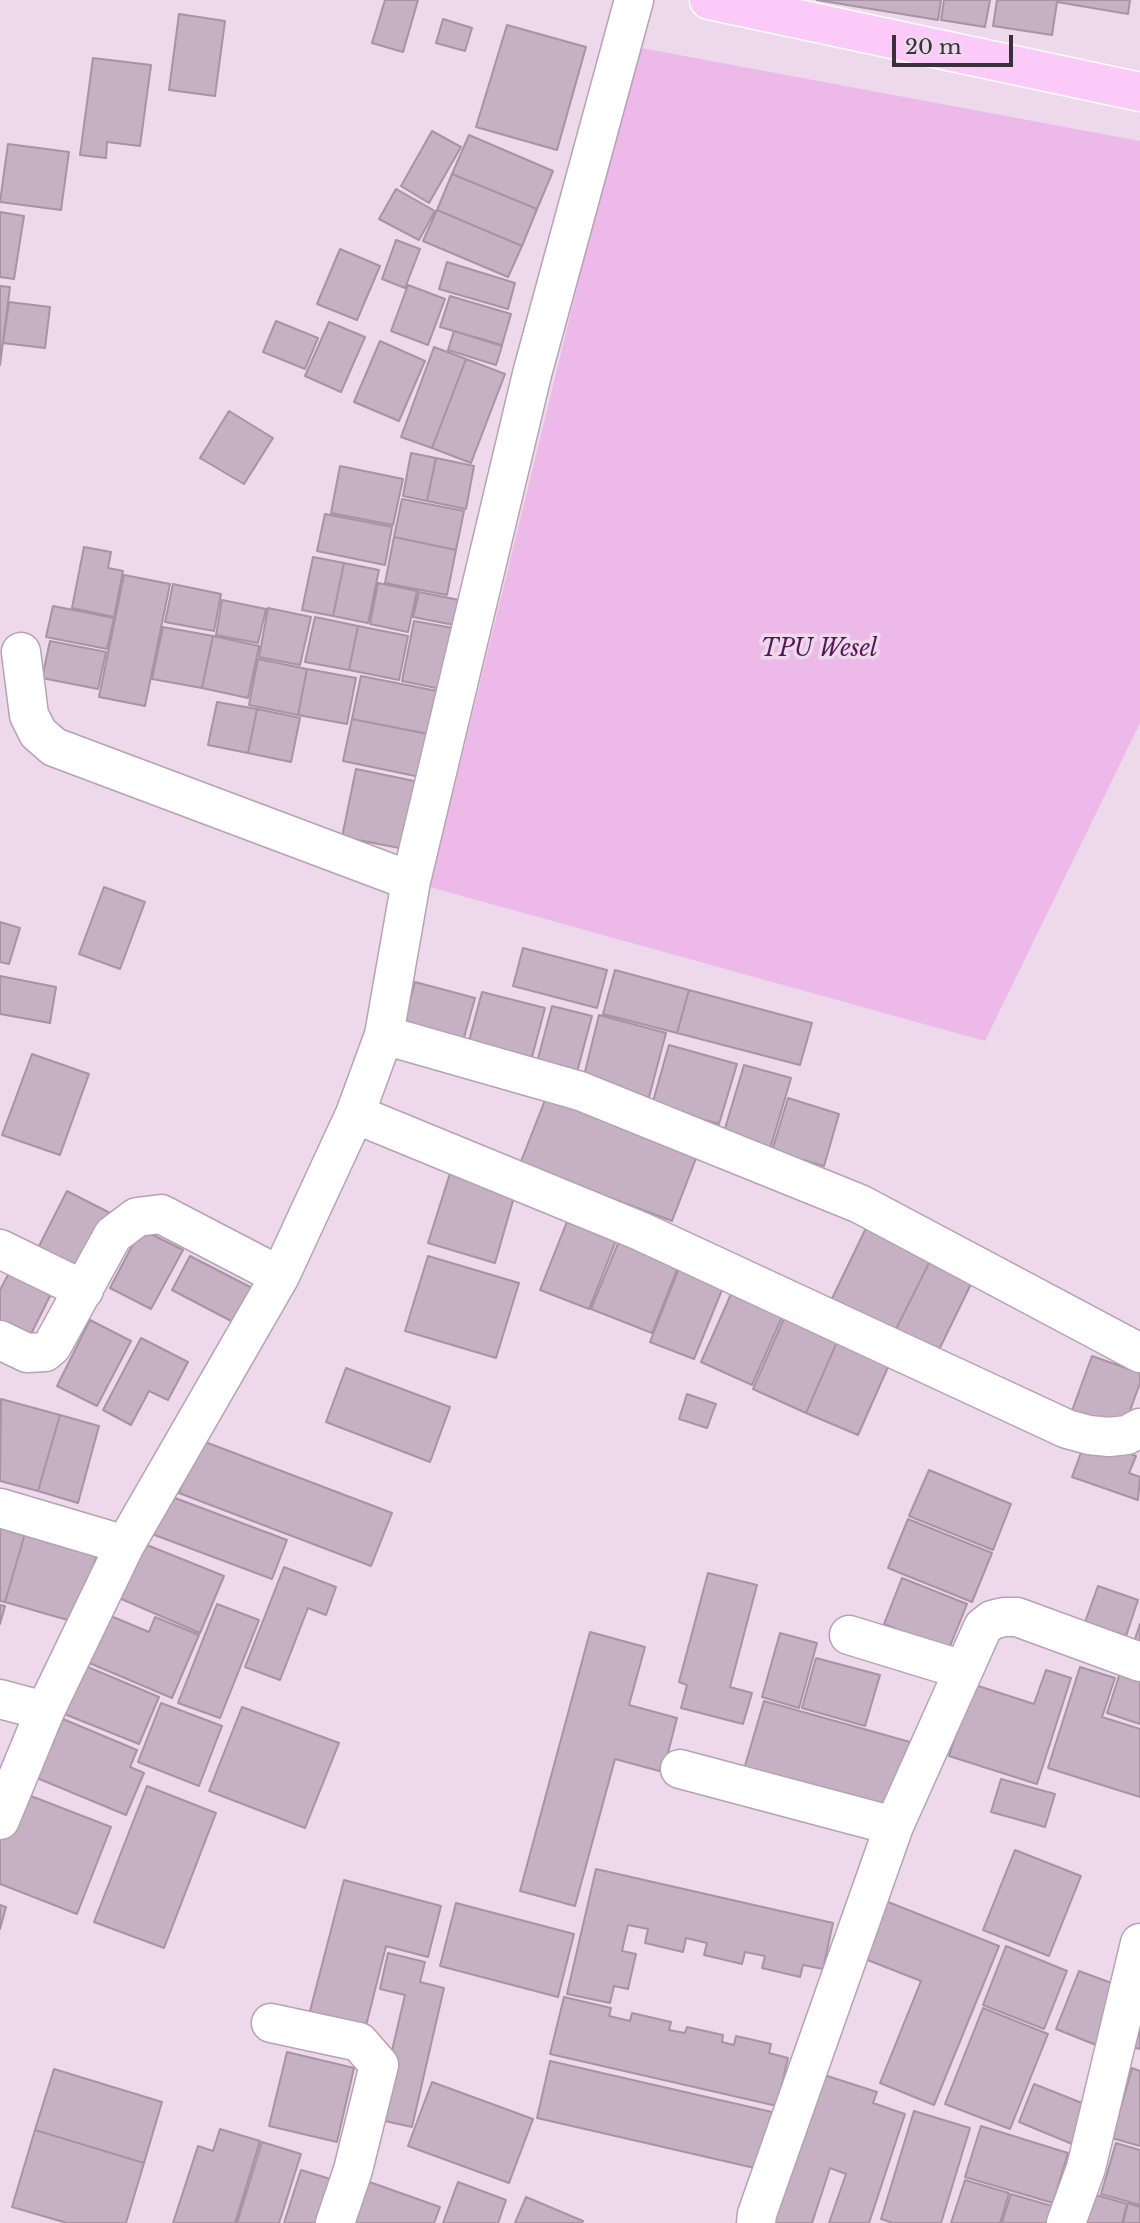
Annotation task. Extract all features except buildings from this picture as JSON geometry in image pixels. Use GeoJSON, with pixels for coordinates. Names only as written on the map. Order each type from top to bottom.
{"type":"FeatureCollection","features":[{"type":"Feature","properties":{"kind":"main road"},"geometry":{"type":"LineString","coordinates":[[709,0],[1140,92]]}},
{"type":"Feature","properties":{"kind":"street"},"geometry":{"type":"LineString","coordinates":[[0,1820],[45,1711],[125,1545],[280,1276],[355,1114],[384,1035],[411,881],[532,374],[634,0]]}},
{"type":"Feature","properties":{"kind":"street"},"geometry":{"type":"LineString","coordinates":[[21,652],[29,715],[38,733],[54,747],[411,881]]}},
{"type":"Feature","properties":{"kind":"street"},"geometry":{"type":"LineString","coordinates":[[384,1035],[580,1091],[860,1204],[1140,1353]]}},
{"type":"Feature","properties":{"kind":"street"},"geometry":{"type":"LineString","coordinates":[[355,1114],[640,1231],[1067,1429],[1109,1437],[1128,1435],[1140,1429]]}},
{"type":"Feature","properties":{"kind":"street"},"geometry":{"type":"LineString","coordinates":[[0,1340],[27,1353],[45,1352],[52,1346],[113,1235],[137,1217],[161,1214],[280,1276]]}},
{"type":"Feature","properties":{"kind":"street"},"geometry":{"type":"LineString","coordinates":[[0,1250],[84,1290]]}},
{"type":"Feature","properties":{"kind":"street"},"geometry":{"type":"LineString","coordinates":[[0,1508],[125,1545]]}},
{"type":"Feature","properties":{"kind":"street"},"geometry":{"type":"LineString","coordinates":[[756,2223],[894,1826],[983,1627],[992,1620],[1017,1617],[1140,1662]]}},
{"type":"Feature","properties":{"kind":"street"},"geometry":{"type":"LineString","coordinates":[[849,1635],[963,1670]]}},
{"type":"Feature","properties":{"kind":"street"},"geometry":{"type":"LineString","coordinates":[[0,1699],[45,1711]]}},
{"type":"Feature","properties":{"kind":"street"},"geometry":{"type":"LineString","coordinates":[[680,1769],[894,1826]]}},
{"type":"Feature","properties":{"kind":"street"},"geometry":{"type":"LineString","coordinates":[[1066,2223],[1086,2168],[1140,1945]]}},
{"type":"Feature","properties":{"kind":"street"},"geometry":{"type":"LineString","coordinates":[[271,2023],[359,2042],[379,2065],[353,2170],[335,2223]]}},
{"type":"Feature","properties":{"kind":"green space","name":"TPU Wesel"},"geometry":{"type":"Polygon","coordinates":[[[636,47],[1140,141],[1140,723],[985,1041],[430,887],[636,47]]]}}]}
